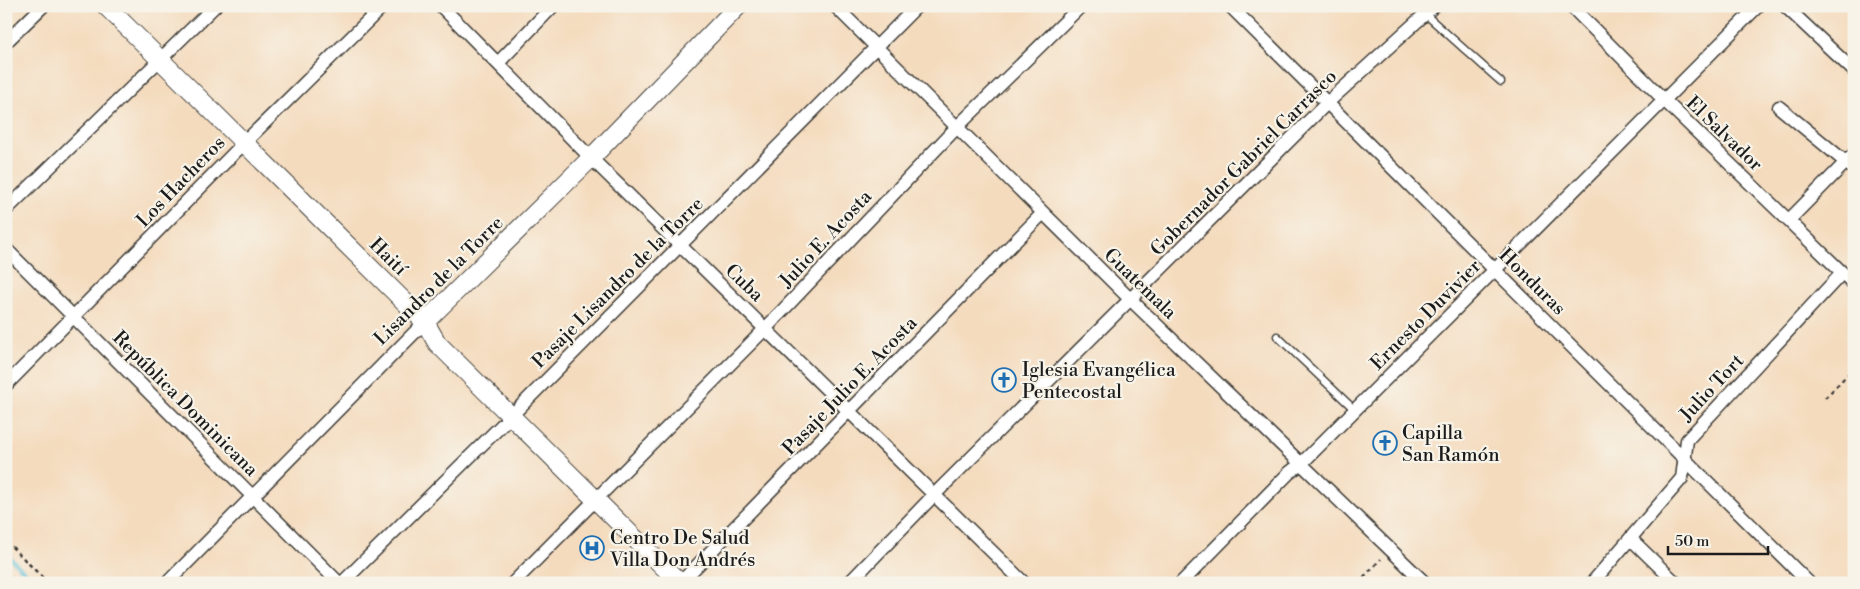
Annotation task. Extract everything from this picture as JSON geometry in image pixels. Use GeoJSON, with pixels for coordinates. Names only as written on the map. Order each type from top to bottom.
{"type":"FeatureCollection","features":[{"type":"Feature","properties":{"kind":"street"},"geometry":{"type":"LineString","coordinates":[[6,42],[43,6]]}},
{"type":"Feature","properties":{"kind":"street","name":"Haití"},"geometry":{"type":"LineString","coordinates":[[106,6],[425,322],[438,343],[680,583]]}},
{"type":"Feature","properties":{"kind":"street"},"geometry":{"type":"LineString","coordinates":[[6,210],[215,6]]}},
{"type":"Feature","properties":{"kind":"street","name":"Los Hacheros"},"geometry":{"type":"LineString","coordinates":[[6,385],[244,143],[383,6]]}},
{"type":"Feature","properties":{"kind":"street","name":"Cuba"},"geometry":{"type":"LineString","coordinates":[[441,6],[591,158],[1024,583]]}},
{"type":"Feature","properties":{"kind":"street"},"geometry":{"type":"LineString","coordinates":[[498,63],[552,6]]}},
{"type":"Feature","properties":{"kind":"street","name":"Lisandro de la Torre"},"geometry":{"type":"LineString","coordinates":[[167,583],[425,322],[591,158],[738,6]]}},
{"type":"Feature","properties":{"kind":"street","name":"Guatemala"},"geometry":{"type":"LineString","coordinates":[[835,6],[1131,300],[1425,583]]}},
{"type":"Feature","properties":{"kind":"street","name":"Pasaje Lisandro de la Torre"},"geometry":{"type":"LineString","coordinates":[[341,583],[512,415],[917,6]]}},
{"type":"Feature","properties":{"kind":"street","name":"Julio E. Acosta"},"geometry":{"type":"LineString","coordinates":[[513,583],[766,328],[957,127],[1081,6]]}},
{"type":"Feature","properties":{"kind":"street","name":"El Salvador"},"geometry":{"type":"LineString","coordinates":[[1571,6],[1665,101],[1854,284]]}},
{"type":"Feature","properties":{"kind":"street"},"geometry":{"type":"LineString","coordinates":[[1738,6],[1747,16]]}},
{"type":"Feature","properties":{"kind":"street","name":"Ernesto Duvivier"},"geometry":{"type":"LineString","coordinates":[[1181,583],[1289,473],[1302,463],[1496,271],[1758,6]]}},
{"type":"Feature","properties":{"kind":"street"},"geometry":{"type":"LineString","coordinates":[[1785,6],[1854,71]]}},
{"type":"Feature","properties":{"kind":"street","name":"Honduras"},"geometry":{"type":"LineString","coordinates":[[1235,8],[1327,103],[1809,583]]}},
{"type":"Feature","properties":{"kind":"street","name":"Gobernador Gabriel Carrasco"},"geometry":{"type":"LineString","coordinates":[[849,583],[935,494],[1327,103],[1429,10]]}},
{"type":"Feature","properties":{"kind":"street"},"geometry":{"type":"LineString","coordinates":[[1778,107],[1836,156],[1851,161],[1788,220]]}},
{"type":"Feature","properties":{"kind":"street","name":"Pasaje Julio E. Acosta"},"geometry":{"type":"LineString","coordinates":[[680,583],[1044,213]]}},
{"type":"Feature","properties":{"kind":"street","name":"República Dominicana"},"geometry":{"type":"LineString","coordinates":[[6,249],[341,583]]}},
{"type":"Feature","properties":{"kind":"street","name":"Julio Tort"},"geometry":{"type":"LineString","coordinates":[[1592,583],[1682,478],[1687,440],[1842,273]]}},
{"type":"Feature","properties":{"kind":"street"},"geometry":{"type":"LineString","coordinates":[[1631,539],[1676,583]]}},
{"type":"Feature","properties":{"kind":"lane"},"geometry":{"type":"LineString","coordinates":[[1429,10],[1501,82]]}},
{"type":"Feature","properties":{"kind":"lane"},"geometry":{"type":"LineString","coordinates":[[1277,336],[1355,410]]}},
{"type":"Feature","properties":{"kind":"path"},"geometry":{"type":"LineString","coordinates":[[1824,398],[1854,368]]}},
{"type":"Feature","properties":{"kind":"path"},"geometry":{"type":"LineString","coordinates":[[6,541],[48,583]]}},
{"type":"Feature","properties":{"kind":"path"},"geometry":{"type":"LineString","coordinates":[[1358,583],[1391,549]]}},
{"type":"Feature","properties":{"kind":"waterway"},"geometry":{"type":"LineString","coordinates":[[6,554],[36,583]]}},
{"type":"Feature","properties":{"kind":"place","name":"Iglesia Evangélica Pentecostal"},"geometry":{"type":"Point","coordinates":[1004,380]}},
{"type":"Feature","properties":{"kind":"place","name":"Capilla San Ramón"},"geometry":{"type":"Point","coordinates":[1385,443]}},
{"type":"Feature","properties":{"kind":"place","name":"Centro De Salud Villa Don Andrés"},"geometry":{"type":"Point","coordinates":[592,548]}}]}
